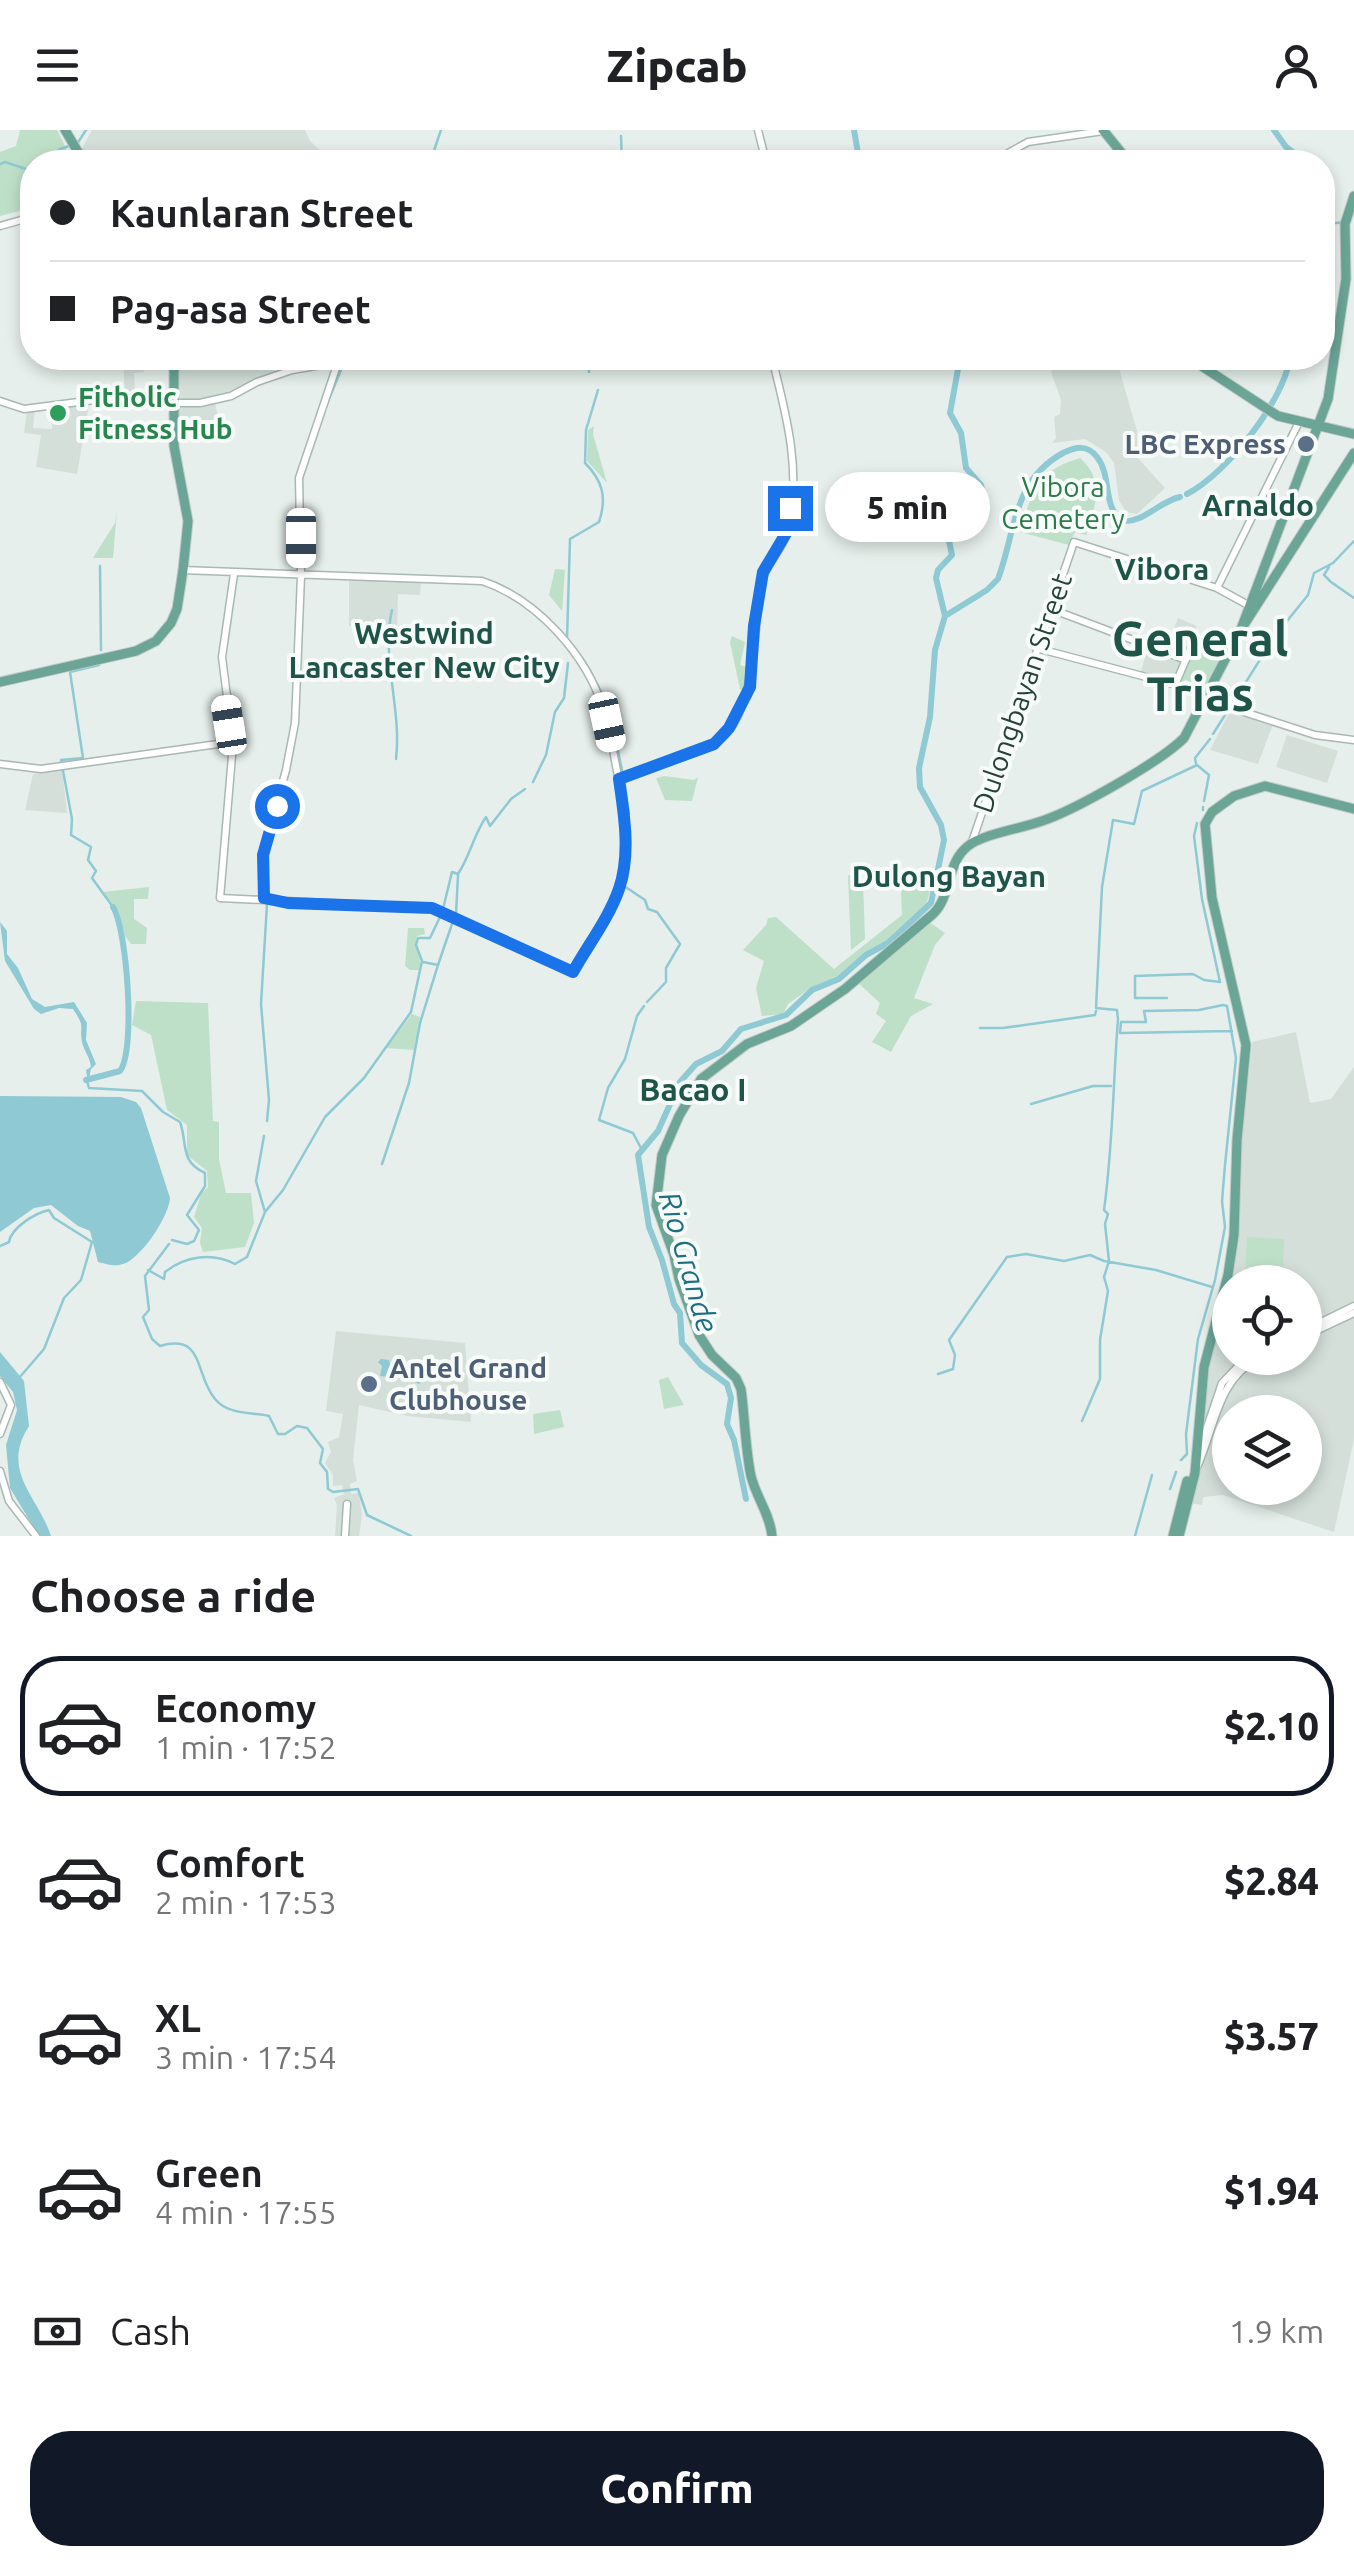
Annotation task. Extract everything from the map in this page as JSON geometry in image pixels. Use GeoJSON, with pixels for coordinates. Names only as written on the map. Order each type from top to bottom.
{"type":"FeatureCollection","features":[{"type":"Feature","properties":{"kind":"main road"},"geometry":{"type":"LineString","coordinates":[[1335,362],[1346,279],[1346,219],[1354,196]]}},
{"type":"Feature","properties":{"kind":"main road"},"geometry":{"type":"LineString","coordinates":[[0,680],[145,642],[160,630],[170,614],[181,570],[183,522],[170,446],[172,370]]}},
{"type":"Feature","properties":{"kind":"main road"},"geometry":{"type":"LineString","coordinates":[[1206,370],[1278,416],[1354,434]]}},
{"type":"Feature","properties":{"kind":"main road"},"geometry":{"type":"LineString","coordinates":[[1240,632],[1320,426],[1333,370]]}},
{"type":"Feature","properties":{"kind":"main road"},"geometry":{"type":"LineString","coordinates":[[772,1536],[750,1473],[741,1389],[698,1335],[657,1211],[662,1155],[678,1116],[698,1084],[747,1044],[790,1026],[845,989],[934,914],[944,899],[950,874],[971,843],[1048,820],[1174,748],[1188,731],[1240,632],[1354,453]]}},
{"type":"Feature","properties":{"kind":"main road"},"geometry":{"type":"LineString","coordinates":[[1193,1470],[1200,1368],[1229,1235],[1232,1143],[1242,1050],[1208,898],[1201,824],[1206,810],[1216,801],[1258,782],[1280,784],[1354,809]]}},
{"type":"Feature","properties":{"kind":"main road"},"geometry":{"type":"LineString","coordinates":[[1176,1536],[1197,1454],[1200,1391],[1234,1235],[1246,1045],[1212,898],[1205,824],[1221,805],[1256,788],[1278,788],[1337,801]]}},
{"type":"Feature","properties":{"kind":"street"},"geometry":{"type":"LineString","coordinates":[[1014,150],[1028,142],[1104,130]]}},
{"type":"Feature","properties":{"kind":"street"},"geometry":{"type":"LineString","coordinates":[[0,401],[24,409],[141,394],[172,403],[214,400],[292,370]]}},
{"type":"Feature","properties":{"kind":"street"},"geometry":{"type":"LineString","coordinates":[[266,899],[263,855],[295,723],[301,576],[299,478],[335,370]]}},
{"type":"Feature","properties":{"kind":"street"},"geometry":{"type":"LineString","coordinates":[[619,779],[714,744],[729,728],[748,690],[763,572],[788,530],[790,508],[793,450],[775,370]]}},
{"type":"Feature","properties":{"kind":"street"},"geometry":{"type":"LineString","coordinates":[[1248,605],[1217,588],[1299,422]]}},
{"type":"Feature","properties":{"kind":"street","name":"Dulongbayan Street"},"geometry":{"type":"LineString","coordinates":[[971,843],[1074,542],[1217,588]]}},
{"type":"Feature","properties":{"kind":"street"},"geometry":{"type":"LineString","coordinates":[[181,570],[473,580],[516,596],[551,625],[590,680],[604,711],[619,779],[625,834],[622,880],[616,898],[573,972],[432,908],[220,898],[232,742],[221,667],[234,574]]}},
{"type":"Feature","properties":{"kind":"street"},"geometry":{"type":"LineString","coordinates":[[1051,609],[1186,660]]}},
{"type":"Feature","properties":{"kind":"street"},"geometry":{"type":"LineString","coordinates":[[1176,685],[1194,644],[1226,659]]}},
{"type":"Feature","properties":{"kind":"street"},"geometry":{"type":"LineString","coordinates":[[1036,648],[1207,693],[1328,738],[1354,740]]}},
{"type":"Feature","properties":{"kind":"street"},"geometry":{"type":"LineString","coordinates":[[0,764],[32,770],[232,742]]}},
{"type":"Feature","properties":{"kind":"street"},"geometry":{"type":"LineString","coordinates":[[1322,1325],[1354,1310]]}},
{"type":"Feature","properties":{"kind":"street"},"geometry":{"type":"LineString","coordinates":[[1220,1395],[1235,1375]]}},
{"type":"Feature","properties":{"kind":"street"},"geometry":{"type":"LineString","coordinates":[[0,1382],[11,1405],[0,1434]]}},
{"type":"Feature","properties":{"kind":"street"},"geometry":{"type":"LineString","coordinates":[[1200,1391],[1215,1395]]}},
{"type":"Feature","properties":{"kind":"street"},"geometry":{"type":"LineString","coordinates":[[1197,1454],[1212,1414]]}},
{"type":"Feature","properties":{"kind":"street"},"geometry":{"type":"LineString","coordinates":[[1193,1470],[1212,1429]]}},
{"type":"Feature","properties":{"kind":"street"},"geometry":{"type":"LineString","coordinates":[[0,1471],[9,1501],[36,1536]]}},
{"type":"Feature","properties":{"kind":"street"},"geometry":{"type":"LineString","coordinates":[[345,1536],[347,1504]]}},
{"type":"Feature","properties":{"kind":"shaded area"},"geometry":{"type":"Polygon","coordinates":[[[92,130],[305,130],[320,150],[83,150],[92,130]]]}},
{"type":"Feature","properties":{"kind":"shaded area"},"geometry":{"type":"Polygon","coordinates":[[[124,370],[144,370],[134,373],[135,392],[125,394],[124,370]]]}},
{"type":"Feature","properties":{"kind":"shaded area"},"geometry":{"type":"Polygon","coordinates":[[[179,370],[275,370],[232,393],[180,402],[179,370]]]}},
{"type":"Feature","properties":{"kind":"shaded area"},"geometry":{"type":"Polygon","coordinates":[[[1119,370],[1137,431],[1137,457],[1165,488],[1137,514],[1126,512],[1119,500],[1114,463],[1106,452],[1085,439],[1052,443],[1056,438],[1054,417],[1060,414],[1061,400],[1051,372],[1119,370]]]}},
{"type":"Feature","properties":{"kind":"shaded area"},"geometry":{"type":"Polygon","coordinates":[[[215,402],[219,423],[178,431],[179,406],[215,402]]]}},
{"type":"Feature","properties":{"kind":"shaded area"},"geometry":{"type":"Polygon","coordinates":[[[89,404],[77,474],[36,467],[41,435],[24,433],[27,411],[35,409],[33,428],[52,429],[53,408],[89,404]]]}},
{"type":"Feature","properties":{"kind":"shaded area"},"geometry":{"type":"Polygon","coordinates":[[[349,578],[421,582],[420,595],[398,594],[397,628],[349,626],[349,578]]]}},
{"type":"Feature","properties":{"kind":"shaded area"},"geometry":{"type":"Polygon","coordinates":[[[1178,618],[1197,626],[1185,657],[1166,650],[1178,618]]]}},
{"type":"Feature","properties":{"kind":"shaded area"},"geometry":{"type":"Polygon","coordinates":[[[1148,647],[1176,657],[1180,663],[1175,680],[1169,683],[1140,675],[1148,647]]]}},
{"type":"Feature","properties":{"kind":"shaded area"},"geometry":{"type":"Polygon","coordinates":[[[1231,709],[1273,724],[1258,764],[1210,750],[1231,709]]]}},
{"type":"Feature","properties":{"kind":"shaded area"},"geometry":{"type":"Polygon","coordinates":[[[1287,735],[1338,751],[1327,783],[1276,767],[1287,735]]]}},
{"type":"Feature","properties":{"kind":"shaded area"},"geometry":{"type":"Polygon","coordinates":[[[62,769],[67,813],[25,810],[33,774],[62,769]]]}},
{"type":"Feature","properties":{"kind":"shaded area"},"geometry":{"type":"Polygon","coordinates":[[[1296,1032],[1310,1103],[1331,1099],[1354,1067],[1354,1439],[1334,1532],[1253,1505],[1322,1505],[1322,1395],[1212,1395],[1212,1496],[1203,1497],[1202,1505],[1190,1503],[1203,1460],[1207,1367],[1212,1348],[1212,1375],[1322,1375],[1322,1265],[1229,1265],[1252,1042],[1296,1032]]]}},
{"type":"Feature","properties":{"kind":"shaded area"},"geometry":{"type":"Polygon","coordinates":[[[336,1331],[465,1343],[471,1422],[407,1416],[359,1405],[353,1460],[357,1481],[350,1484],[351,1494],[359,1493],[359,1536],[335,1536],[334,1498],[344,1494],[342,1485],[333,1486],[333,1475],[325,1463],[331,1452],[328,1442],[339,1437],[343,1414],[326,1411],[336,1331]]]}},
{"type":"Feature","properties":{"kind":"green space"},"geometry":{"type":"Polygon","coordinates":[[[20,130],[57,130],[67,150],[20,150],[20,211],[0,216],[0,152],[16,146],[20,130]]]}},
{"type":"Feature","properties":{"kind":"green space"},"geometry":{"type":"Polygon","coordinates":[[[594,426],[607,483],[587,461],[588,430],[594,426]]]}},
{"type":"Feature","properties":{"kind":"green space","name":"Vibora Cemetery"},"geometry":{"type":"Polygon","coordinates":[[[1080,458],[1096,485],[1086,535],[1075,532],[1069,545],[1020,532],[1028,505],[1044,477],[1080,458]]]}},
{"type":"Feature","properties":{"kind":"green space"},"geometry":{"type":"Polygon","coordinates":[[[117,510],[113,558],[93,558],[115,523],[117,510]]]}},
{"type":"Feature","properties":{"kind":"green space"},"geometry":{"type":"Polygon","coordinates":[[[555,569],[565,570],[562,611],[549,595],[555,569]]]}},
{"type":"Feature","properties":{"kind":"green space"},"geometry":{"type":"Polygon","coordinates":[[[732,636],[745,642],[740,665],[750,668],[745,692],[740,689],[732,636]]]}},
{"type":"Feature","properties":{"kind":"green space"},"geometry":{"type":"Polygon","coordinates":[[[1191,647],[1222,658],[1204,689],[1186,680],[1182,682],[1179,677],[1191,647]]]}},
{"type":"Feature","properties":{"kind":"green space"},"geometry":{"type":"Polygon","coordinates":[[[698,777],[692,801],[665,800],[656,778],[694,780],[698,777]]]}},
{"type":"Feature","properties":{"kind":"green space"},"geometry":{"type":"Polygon","coordinates":[[[848,875],[863,880],[865,939],[851,950],[848,875]]]}},
{"type":"Feature","properties":{"kind":"green space"},"geometry":{"type":"Polygon","coordinates":[[[927,882],[932,884],[926,905],[887,941],[864,954],[833,981],[809,989],[788,1004],[783,1014],[762,1016],[756,988],[764,961],[743,950],[768,918],[776,917],[834,969],[902,915],[901,893],[905,883],[924,890],[927,882]]]}},
{"type":"Feature","properties":{"kind":"green space"},"geometry":{"type":"Polygon","coordinates":[[[149,887],[148,899],[134,899],[134,919],[147,928],[146,944],[131,944],[119,912],[103,892],[149,887]]]}},
{"type":"Feature","properties":{"kind":"green space"},"geometry":{"type":"Polygon","coordinates":[[[929,922],[945,933],[935,945],[914,998],[933,1004],[911,1016],[891,1052],[872,1042],[886,1021],[876,1014],[880,1003],[857,982],[929,922]]]}},
{"type":"Feature","properties":{"kind":"green space"},"geometry":{"type":"Polygon","coordinates":[[[408,928],[424,928],[425,934],[417,936],[416,941],[419,970],[405,966],[408,928]]]}},
{"type":"Feature","properties":{"kind":"green space"},"geometry":{"type":"Polygon","coordinates":[[[136,1001],[208,1003],[213,1121],[219,1122],[219,1159],[226,1193],[251,1193],[254,1223],[245,1247],[203,1252],[202,1228],[194,1217],[201,1194],[208,1187],[207,1171],[187,1155],[187,1125],[167,1110],[151,1035],[132,1025],[136,1001]]]}},
{"type":"Feature","properties":{"kind":"green space"},"geometry":{"type":"Polygon","coordinates":[[[412,1014],[420,1017],[414,1050],[386,1048],[412,1014]]]}},
{"type":"Feature","properties":{"kind":"green space"},"geometry":{"type":"Polygon","coordinates":[[[1247,1237],[1284,1239],[1283,1265],[1245,1265],[1247,1237]]]}},
{"type":"Feature","properties":{"kind":"green space"},"geometry":{"type":"Polygon","coordinates":[[[668,1377],[684,1405],[664,1409],[659,1380],[668,1377]]]}},
{"type":"Feature","properties":{"kind":"green space"},"geometry":{"type":"Polygon","coordinates":[[[560,1410],[564,1427],[534,1434],[533,1414],[560,1410]]]}},
{"type":"Feature","properties":{"kind":"water"},"geometry":{"type":"Polygon","coordinates":[[[0,922],[7,931],[7,954],[32,999],[45,1007],[74,1002],[87,1023],[86,1040],[96,1064],[88,1083],[86,1070],[91,1067],[73,1009],[59,1008],[41,1014],[34,1009],[5,961],[0,922]]]}},
{"type":"Feature","properties":{"kind":"water"},"geometry":{"type":"Polygon","coordinates":[[[0,1096],[121,1097],[136,1102],[170,1198],[153,1236],[138,1254],[123,1264],[98,1262],[90,1231],[51,1205],[34,1208],[0,1232],[0,1096]]]}},
{"type":"Feature","properties":{"kind":"water"},"geometry":{"type":"Polygon","coordinates":[[[0,1352],[24,1381],[29,1426],[21,1442],[20,1470],[51,1536],[39,1536],[10,1488],[6,1445],[17,1410],[13,1392],[0,1376],[0,1352]]]}},
{"type":"Feature","properties":{"kind":"water"},"geometry":{"type":"Polygon","coordinates":[[[381,1359],[389,1360],[393,1374],[395,1368],[411,1367],[418,1371],[421,1367],[427,1370],[427,1376],[419,1384],[409,1379],[408,1372],[407,1379],[380,1376],[381,1359]]]}},
{"type":"Feature","properties":{"kind":"waterway"},"geometry":{"type":"LineString","coordinates":[[77,144],[86,130]]}},
{"type":"Feature","properties":{"kind":"waterway"},"geometry":{"type":"LineString","coordinates":[[434,150],[441,130]]}},
{"type":"Feature","properties":{"kind":"waterway"},"geometry":{"type":"LineString","coordinates":[[854,130],[857,150]]}},
{"type":"Feature","properties":{"kind":"waterway","name":"Rio Grande"},"geometry":{"type":"LineString","coordinates":[[1274,130],[1290,150]]}},
{"type":"Feature","properties":{"kind":"waterway"},"geometry":{"type":"LineString","coordinates":[[621,136],[622,150]]}},
{"type":"Feature","properties":{"kind":"waterway"},"geometry":{"type":"LineString","coordinates":[[59,150],[69,146]]}},
{"type":"Feature","properties":{"kind":"waterway"},"geometry":{"type":"LineString","coordinates":[[0,164],[20,167]]}},
{"type":"Feature","properties":{"kind":"waterway"},"geometry":{"type":"LineString","coordinates":[[1335,223],[1343,222]]}},
{"type":"Feature","properties":{"kind":"waterway"},"geometry":{"type":"LineString","coordinates":[[326,406],[341,370]]}},
{"type":"Feature","properties":{"kind":"waterway"},"geometry":{"type":"LineString","coordinates":[[945,616],[936,578],[952,555],[946,527],[951,509],[983,494],[981,485],[966,468],[961,433],[950,413],[958,370]]}},
{"type":"Feature","properties":{"kind":"waterway","name":"Rio Grande"},"geometry":{"type":"LineString","coordinates":[[1187,494],[1219,470],[1251,435],[1277,395],[1287,370]]}},
{"type":"Feature","properties":{"kind":"waterway"},"geometry":{"type":"LineString","coordinates":[[567,639],[570,539],[599,522],[603,505],[602,490],[585,463],[586,430],[598,390]]}},
{"type":"Feature","properties":{"kind":"waterway","name":"Rio Grande"},"geometry":{"type":"LineString","coordinates":[[746,1499],[727,1424],[731,1398],[727,1384],[701,1365],[682,1343],[680,1313],[649,1227],[638,1155],[658,1131],[680,1082],[696,1064],[722,1051],[741,1029],[786,1015],[812,990],[839,979],[866,955],[888,943],[931,903],[944,840],[941,825],[920,787],[919,768],[930,717],[935,650],[945,616],[998,579],[1018,508],[1034,478],[1063,453],[1081,448],[1093,453],[1102,464],[1111,506],[1121,521],[1136,519],[1180,497]]}},
{"type":"Feature","properties":{"kind":"waterway"},"geometry":{"type":"LineString","coordinates":[[302,490],[304,562]]}},
{"type":"Feature","properties":{"kind":"waterway"},"geometry":{"type":"LineString","coordinates":[[1213,734],[1275,636],[1308,595],[1314,573],[1333,563],[1354,541]]}},
{"type":"Feature","properties":{"kind":"waterway"},"geometry":{"type":"LineString","coordinates":[[100,566],[101,650]]}},
{"type":"Feature","properties":{"kind":"waterway"},"geometry":{"type":"LineString","coordinates":[[1329,567],[1324,575],[1330,581]]}},
{"type":"Feature","properties":{"kind":"waterway"},"geometry":{"type":"LineString","coordinates":[[1331,582],[1354,598]]}},
{"type":"Feature","properties":{"kind":"waterway"},"geometry":{"type":"LineString","coordinates":[[392,610],[389,646],[396,759]]}},
{"type":"Feature","properties":{"kind":"waterway"},"geometry":{"type":"LineString","coordinates":[[572,645],[600,690],[623,775]]}},
{"type":"Feature","properties":{"kind":"waterway"},"geometry":{"type":"LineString","coordinates":[[533,782],[546,755],[555,712],[564,698],[568,663]]}},
{"type":"Feature","properties":{"kind":"waterway"},"geometry":{"type":"LineString","coordinates":[[99,665],[70,672],[83,758],[61,760],[72,819],[71,835],[91,847],[88,860],[96,871],[92,878],[113,907]]}},
{"type":"Feature","properties":{"kind":"waterway"},"geometry":{"type":"LineString","coordinates":[[1196,763],[1195,758],[1210,739]]}},
{"type":"Feature","properties":{"kind":"waterway"},"geometry":{"type":"LineString","coordinates":[[1082,1421],[1100,1379],[1100,1340],[1108,1291],[1104,1277],[1109,1261],[1105,1224],[1108,1214],[1104,1210],[1118,1019],[1117,1010],[1096,1008],[1102,887],[1113,820],[1134,824],[1142,791],[1197,765],[1209,775],[1204,801]]}},
{"type":"Feature","properties":{"kind":"waterway"},"geometry":{"type":"LineString","coordinates":[[624,784],[629,814]]}},
{"type":"Feature","properties":{"kind":"waterway"},"geometry":{"type":"LineString","coordinates":[[270,840],[285,785]]}},
{"type":"Feature","properties":{"kind":"waterway"},"geometry":{"type":"LineString","coordinates":[[443,909],[452,872],[458,874],[486,817],[490,826],[511,799],[525,789]]}},
{"type":"Feature","properties":{"kind":"waterway"},"geometry":{"type":"LineString","coordinates":[[1167,998],[1135,998],[1135,976],[1193,974],[1220,982],[1202,899],[1194,836],[1197,823]]}},
{"type":"Feature","properties":{"kind":"waterway"},"geometry":{"type":"LineString","coordinates":[[627,879],[630,846]]}},
{"type":"Feature","properties":{"kind":"waterway"},"geometry":{"type":"LineString","coordinates":[[268,847],[268,895]]}},
{"type":"Feature","properties":{"kind":"waterway"},"geometry":{"type":"LineString","coordinates":[[456,914],[458,875]]}},
{"type":"Feature","properties":{"kind":"waterway"},"geometry":{"type":"LineString","coordinates":[[624,886],[645,900],[648,909],[657,912],[680,944],[666,968],[666,982],[647,1002]]}},
{"type":"Feature","properties":{"kind":"waterway"},"geometry":{"type":"LineString","coordinates":[[267,904],[261,1004],[269,1100],[267,1121]]}},
{"type":"Feature","properties":{"kind":"waterway"},"geometry":{"type":"LineString","coordinates":[[86,1080],[120,1071],[128,1040],[128,989],[122,939],[113,907]]}},
{"type":"Feature","properties":{"kind":"waterway"},"geometry":{"type":"LineString","coordinates":[[265,1212],[283,1190],[325,1117],[364,1078],[411,1012],[422,961],[416,945],[418,938],[430,938],[440,917]]}},
{"type":"Feature","properties":{"kind":"waterway"},"geometry":{"type":"LineString","coordinates":[[423,962],[438,965],[452,924]]}},
{"type":"Feature","properties":{"kind":"waterway"},"geometry":{"type":"LineString","coordinates":[[382,1164],[409,1083],[420,1023],[438,965]]}},
{"type":"Feature","properties":{"kind":"waterway"},"geometry":{"type":"LineString","coordinates":[[1120,1033],[1121,1022],[1146,1022],[1144,1011],[1199,1010],[1223,1005],[1227,1006],[1236,1058],[1222,1201],[1225,1227],[1198,1339],[1187,1454],[1181,1460]]}},
{"type":"Feature","properties":{"kind":"waterway"},"geometry":{"type":"LineString","coordinates":[[642,1150],[633,1133],[599,1120],[608,1088],[625,1059],[637,1016],[644,1006]]}},
{"type":"Feature","properties":{"kind":"waterway"},"geometry":{"type":"LineString","coordinates":[[980,1028],[1095,1015],[1096,1011]]}},
{"type":"Feature","properties":{"kind":"waterway"},"geometry":{"type":"LineString","coordinates":[[1120,1033],[1232,1031]]}},
{"type":"Feature","properties":{"kind":"waterway"},"geometry":{"type":"LineString","coordinates":[[87,1081],[89,1088],[142,1091],[180,1122],[188,1157],[205,1173],[205,1186],[187,1215],[199,1230],[194,1241],[187,1244],[172,1240]]}},
{"type":"Feature","properties":{"kind":"waterway"},"geometry":{"type":"LineString","coordinates":[[1031,1104],[1093,1086],[1111,1086]]}},
{"type":"Feature","properties":{"kind":"waterway"},"geometry":{"type":"LineString","coordinates":[[148,1270],[164,1279],[165,1272],[190,1259],[208,1257],[235,1264],[247,1257],[265,1212],[256,1181],[264,1136]]}},
{"type":"Feature","properties":{"kind":"waterway"},"geometry":{"type":"LineString","coordinates":[[0,1246],[9,1242],[24,1222],[49,1210],[54,1218],[92,1242],[81,1280],[64,1298],[44,1349],[19,1378]]}},
{"type":"Feature","properties":{"kind":"waterway"},"geometry":{"type":"LineString","coordinates":[[169,1244],[145,1276],[149,1310],[143,1317],[152,1339],[160,1346],[185,1345],[192,1350],[208,1389],[226,1408],[269,1416],[278,1434],[297,1426],[307,1428],[323,1449],[320,1463],[327,1472],[328,1489],[358,1489],[367,1515],[411,1536]]}},
{"type":"Feature","properties":{"kind":"waterway"},"geometry":{"type":"LineString","coordinates":[[938,1374],[953,1369],[955,1355],[949,1340],[1007,1257],[1026,1254],[1064,1261],[1090,1255],[1212,1287]]}},
{"type":"Feature","properties":{"kind":"waterway"},"geometry":{"type":"LineString","coordinates":[[1170,1489],[1176,1472]]}},
{"type":"Feature","properties":{"kind":"waterway"},"geometry":{"type":"LineString","coordinates":[[1135,1536],[1152,1475]]}},
{"type":"Feature","properties":{"kind":"place","name":"Fitholic Fitness Hub"},"geometry":{"type":"Point","coordinates":[58,413]}},
{"type":"Feature","properties":{"kind":"place","name":"LBC Express"},"geometry":{"type":"Point","coordinates":[1306,444]}},
{"type":"Feature","properties":{"kind":"place","name":"Antel Grand Clubhouse"},"geometry":{"type":"Point","coordinates":[369,1384]}},
{"type":"Feature","properties":{"kind":"district","name":"Arnaldo"},"geometry":{"type":"Point","coordinates":[1258,506]}},
{"type":"Feature","properties":{"kind":"district","name":"Vibora"},"geometry":{"type":"Point","coordinates":[1162,570]}},
{"type":"Feature","properties":{"kind":"district","name":"Westwind Lancaster New City"},"geometry":{"type":"Point","coordinates":[424,651]}},
{"type":"Feature","properties":{"kind":"district","name":"General Trias"},"geometry":{"type":"Point","coordinates":[1200,666]}},
{"type":"Feature","properties":{"kind":"district","name":"Dulong Bayan"},"geometry":{"type":"Point","coordinates":[949,877]}},
{"type":"Feature","properties":{"kind":"district","name":"Bacao I"},"geometry":{"type":"Point","coordinates":[693,1090]}},
{"type":"Feature","properties":{"kind":"route"},"geometry":{"type":"LineString","coordinates":[[277,806],[263,855],[264,898],[288,903],[432,908],[573,972],[616,898],[622,880],[625,834],[619,779],[714,744],[729,728],[750,687],[763,572],[788,530],[790,508]]}}]}
